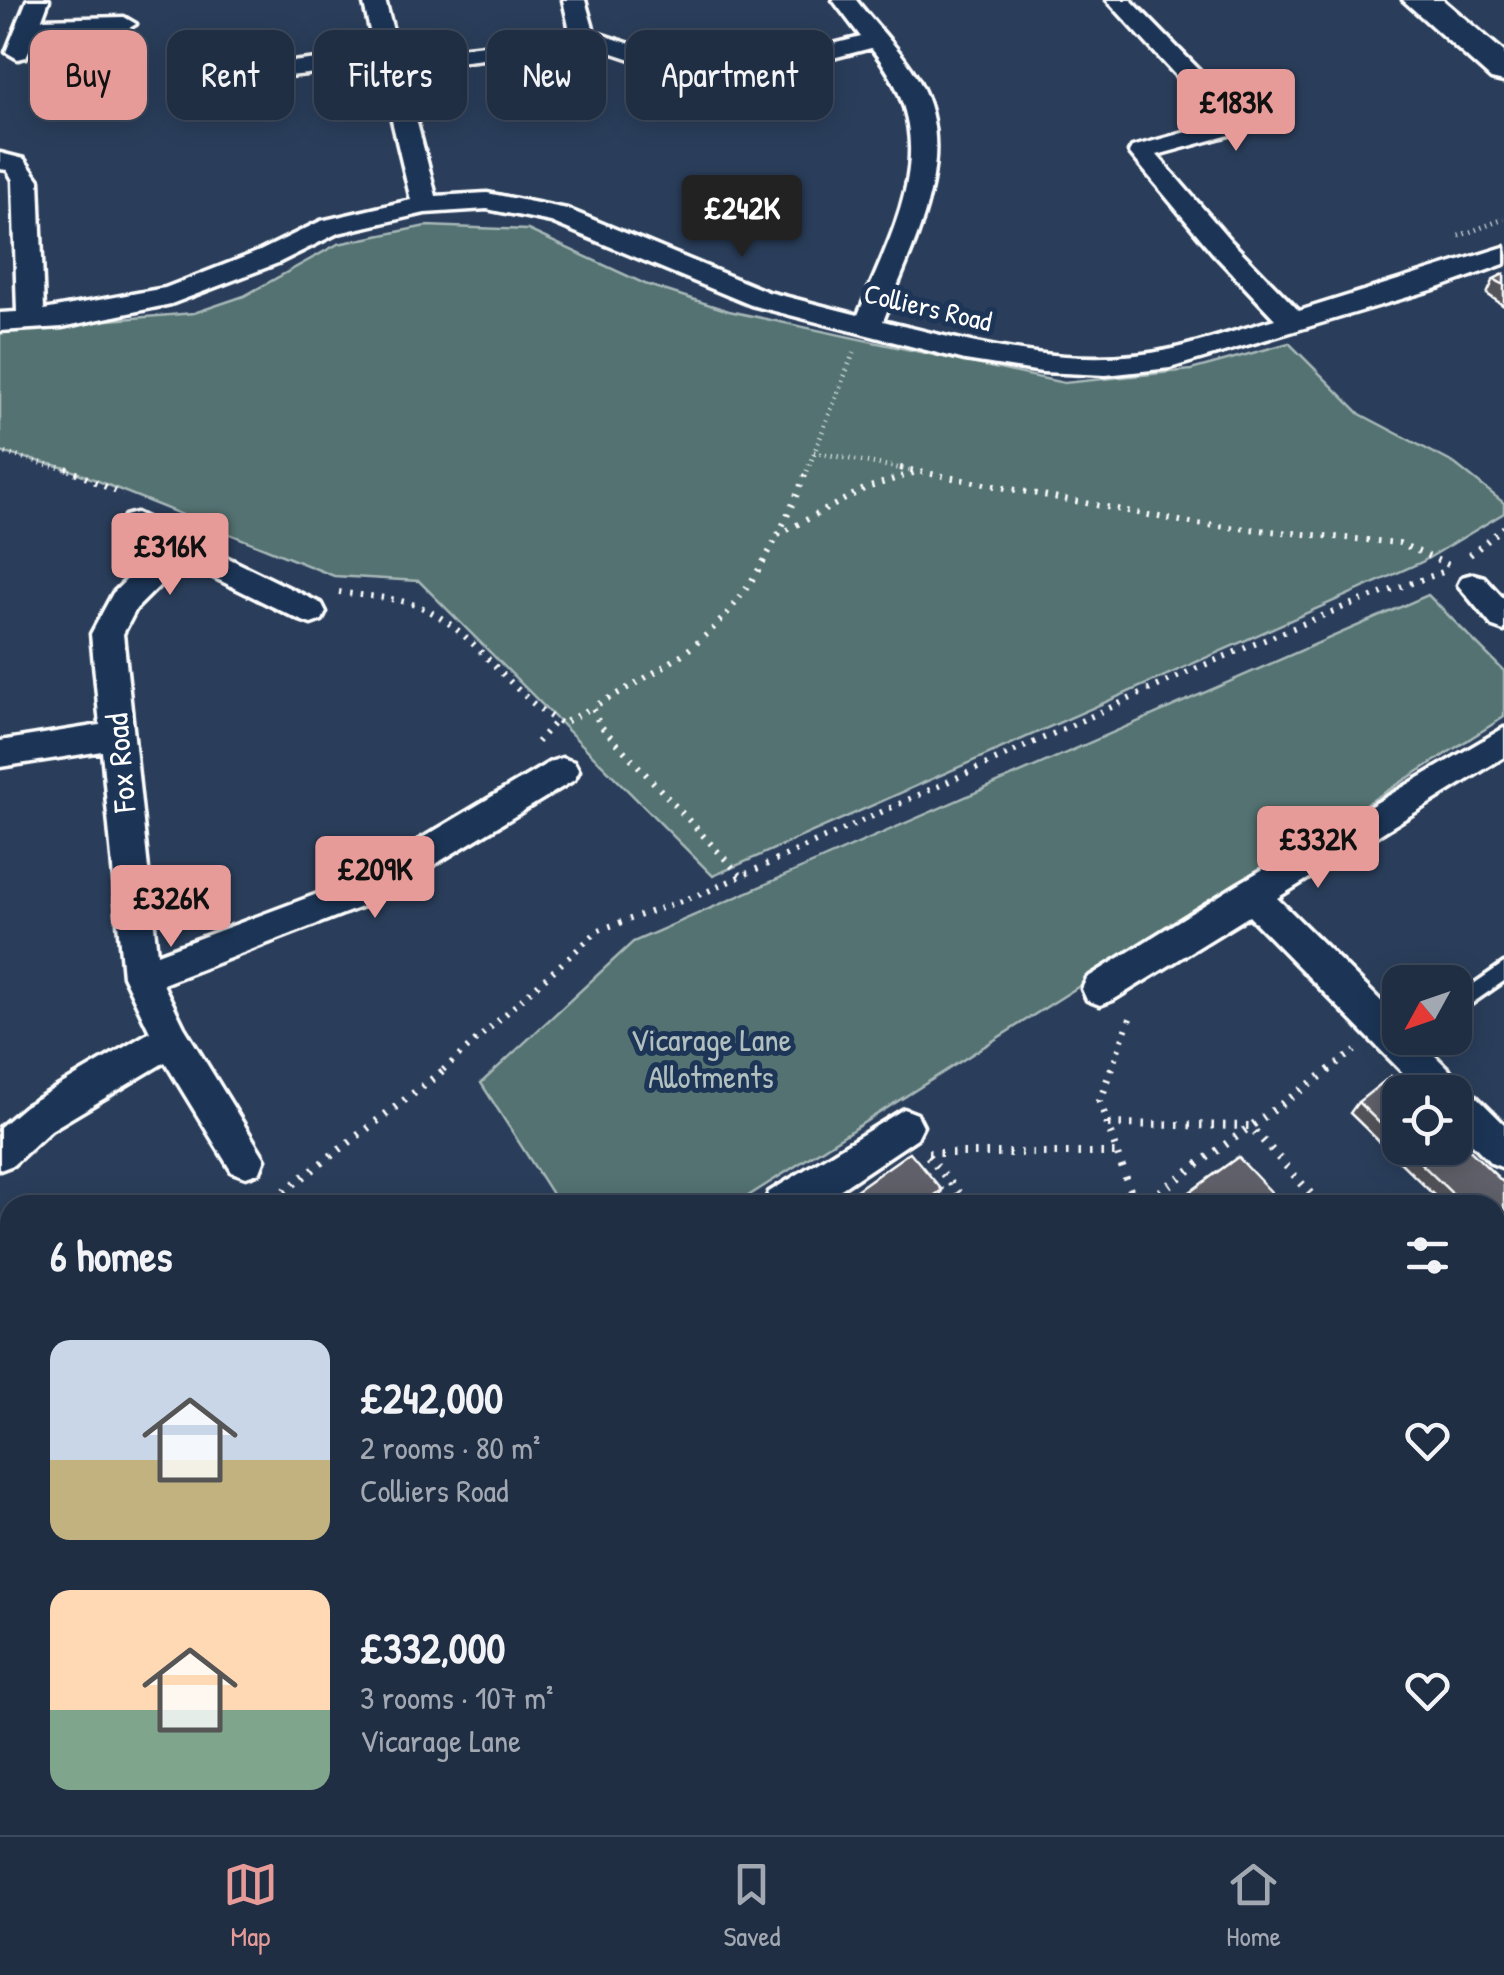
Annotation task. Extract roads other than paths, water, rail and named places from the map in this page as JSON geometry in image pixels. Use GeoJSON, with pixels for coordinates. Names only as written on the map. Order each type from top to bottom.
{"type":"FeatureCollection","features":[{"type":"Feature","properties":{"kind":"main road"},"geometry":{"type":"LineString","coordinates":[[1421,0],[1504,70]]}},
{"type":"Feature","properties":{"kind":"street"},"geometry":{"type":"LineString","coordinates":[[18,52],[38,0]]}},
{"type":"Feature","properties":{"kind":"street"},"geometry":{"type":"LineString","coordinates":[[374,0],[383,30]]}},
{"type":"Feature","properties":{"kind":"street"},"geometry":{"type":"LineString","coordinates":[[574,0],[582,30]]}},
{"type":"Feature","properties":{"kind":"street"},"geometry":{"type":"LineString","coordinates":[[844,0],[906,79],[923,118],[926,156],[868,327]]}},
{"type":"Feature","properties":{"kind":"street"},"geometry":{"type":"LineString","coordinates":[[1118,0],[1202,86],[1235,126],[1140,152],[1221,246],[1294,322]]}},
{"type":"Feature","properties":{"kind":"street"},"geometry":{"type":"LineString","coordinates":[[29,26],[124,24]]}},
{"type":"Feature","properties":{"kind":"street"},"geometry":{"type":"LineString","coordinates":[[606,44],[718,81],[875,40]]}},
{"type":"Feature","properties":{"kind":"street"},"geometry":{"type":"LineString","coordinates":[[405,120],[424,205]]}},
{"type":"Feature","properties":{"kind":"street"},"geometry":{"type":"LineString","coordinates":[[0,161],[15,164],[26,180],[31,320]]}},
{"type":"Feature","properties":{"kind":"street","name":"Colliers Road"},"geometry":{"type":"LineString","coordinates":[[0,322],[62,318],[171,295],[270,257],[330,227],[424,205],[487,202],[558,215],[760,298],[965,351],[1042,363],[1106,366],[1170,358],[1428,282],[1504,255]]}},
{"type":"Feature","properties":{"kind":"street"},"geometry":{"type":"LineString","coordinates":[[136,524],[312,612]]}},
{"type":"Feature","properties":{"kind":"street","name":"Fox Road"},"geometry":{"type":"LineString","coordinates":[[179,546],[124,600],[107,634],[141,976],[171,1039],[246,1158]]}},
{"type":"Feature","properties":{"kind":"street"},"geometry":{"type":"LineString","coordinates":[[1469,571],[1504,619]]}},
{"type":"Feature","properties":{"kind":"street"},"geometry":{"type":"LineString","coordinates":[[0,754],[115,736]]}},
{"type":"Feature","properties":{"kind":"street"},"geometry":{"type":"LineString","coordinates":[[1100,989],[1504,742]]}},
{"type":"Feature","properties":{"kind":"street"},"geometry":{"type":"LineString","coordinates":[[141,976],[359,894],[562,771]]}},
{"type":"Feature","properties":{"kind":"street"},"geometry":{"type":"LineString","coordinates":[[1250,894],[1382,1022]]}},
{"type":"Feature","properties":{"kind":"street"},"geometry":{"type":"LineString","coordinates":[[0,1152],[38,1118],[171,1039]]}},
{"type":"Feature","properties":{"kind":"street"},"geometry":{"type":"LineString","coordinates":[[1414,1055],[1432,1075]]}},
{"type":"Feature","properties":{"kind":"street"},"geometry":{"type":"LineString","coordinates":[[1472,1117],[1504,1150]]}},
{"type":"Feature","properties":{"kind":"street"},"geometry":{"type":"LineString","coordinates":[[803,1195],[915,1140]]}},
{"type":"Feature","properties":{"kind":"lane"},"geometry":{"type":"LineString","coordinates":[[1472,995],[1504,971]]}},
{"type":"Feature","properties":{"kind":"park label","name":"Vicarage Lane Allotments"},"geometry":{"type":"Point","coordinates":[711,1058]}}]}
